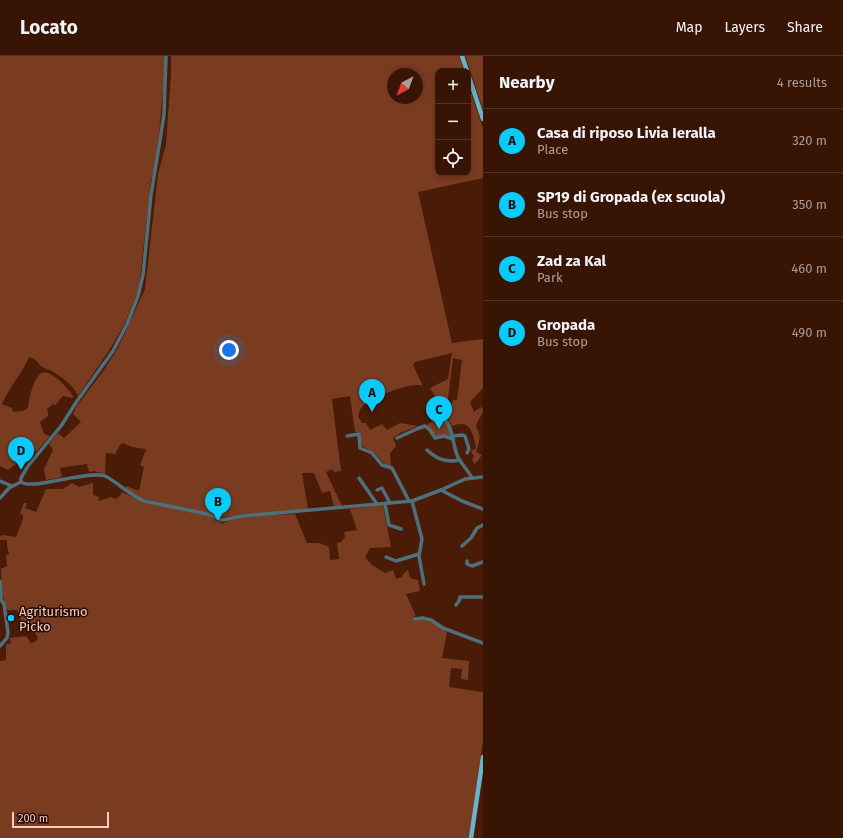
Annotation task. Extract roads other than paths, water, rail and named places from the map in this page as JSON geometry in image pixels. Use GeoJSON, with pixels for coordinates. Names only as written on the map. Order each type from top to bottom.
{"type":"FeatureCollection","features":[{"type":"Feature","properties":{"kind":"main road"},"geometry":{"type":"LineString","coordinates":[[462,56],[466,68]]}},
{"type":"Feature","properties":{"kind":"main road"},"geometry":{"type":"LineString","coordinates":[[471,83],[483,119]]}},
{"type":"Feature","properties":{"kind":"main road"},"geometry":{"type":"LineString","coordinates":[[471,838],[481,780],[483,757]]}},
{"type":"Feature","properties":{"kind":"street"},"geometry":{"type":"LineString","coordinates":[[21,482],[21,478],[28,466],[61,426],[113,351],[122,335],[138,296],[143,275],[151,195],[164,114],[166,56]]}},
{"type":"Feature","properties":{"kind":"street"},"geometry":{"type":"LineString","coordinates":[[440,415],[445,418],[450,428],[460,460],[469,470],[472,478]]}},
{"type":"Feature","properties":{"kind":"street"},"geometry":{"type":"LineString","coordinates":[[397,438],[425,426],[430,430],[435,438],[444,436],[452,438],[463,435],[465,436],[469,449],[467,453]]}},
{"type":"Feature","properties":{"kind":"street"},"geometry":{"type":"LineString","coordinates":[[347,436],[359,434],[360,448],[372,453],[382,465],[392,468],[410,501],[422,539],[419,554],[424,584]]}},
{"type":"Feature","properties":{"kind":"street"},"geometry":{"type":"LineString","coordinates":[[427,450],[440,460],[460,460]]}},
{"type":"Feature","properties":{"kind":"street"},"geometry":{"type":"LineString","coordinates":[[0,498],[5,491],[21,482],[26,484],[34,484],[92,474],[102,475],[138,499],[207,514],[222,520],[243,516],[410,501],[472,478],[483,477]]}},
{"type":"Feature","properties":{"kind":"street"},"geometry":{"type":"LineString","coordinates":[[359,478],[377,504]]}},
{"type":"Feature","properties":{"kind":"street"},"geometry":{"type":"LineString","coordinates":[[0,481],[12,486]]}},
{"type":"Feature","properties":{"kind":"street"},"geometry":{"type":"LineString","coordinates":[[377,490],[382,488],[390,503]]}},
{"type":"Feature","properties":{"kind":"street"},"geometry":{"type":"LineString","coordinates":[[442,490],[462,501],[483,509]]}},
{"type":"Feature","properties":{"kind":"street"},"geometry":{"type":"LineString","coordinates":[[385,504],[389,525],[401,529]]}},
{"type":"Feature","properties":{"kind":"street"},"geometry":{"type":"LineString","coordinates":[[462,546],[471,538],[477,528],[483,525]]}},
{"type":"Feature","properties":{"kind":"street"},"geometry":{"type":"LineString","coordinates":[[386,557],[396,561],[419,554]]}},
{"type":"Feature","properties":{"kind":"street"},"geometry":{"type":"LineString","coordinates":[[467,561],[467,564],[472,566],[483,562]]}},
{"type":"Feature","properties":{"kind":"street"},"geometry":{"type":"LineString","coordinates":[[0,582],[1,600],[4,604],[8,632],[7,638],[0,646]]}},
{"type":"Feature","properties":{"kind":"street"},"geometry":{"type":"LineString","coordinates":[[456,604],[460,597],[483,597]]}},
{"type":"Feature","properties":{"kind":"street"},"geometry":{"type":"LineString","coordinates":[[414,619],[423,618],[431,620],[443,628],[483,643]]}},
{"type":"Feature","properties":{"kind":"place","name":"Casa di riposo Livia Ieralla"},"geometry":{"type":"Point","coordinates":[372,412]}},
{"type":"Feature","properties":{"kind":"place","name":"Zad za Kal"},"geometry":{"type":"Point","coordinates":[439,429]}},
{"type":"Feature","properties":{"kind":"place","name":"Gropada"},"geometry":{"type":"Point","coordinates":[21,470]}},
{"type":"Feature","properties":{"kind":"place","name":"SP19 di Gropada (ex scuola)"},"geometry":{"type":"Point","coordinates":[218,521]}},
{"type":"Feature","properties":{"kind":"place","name":"Agriturismo Picko"},"geometry":{"type":"Point","coordinates":[11,618]}}]}
